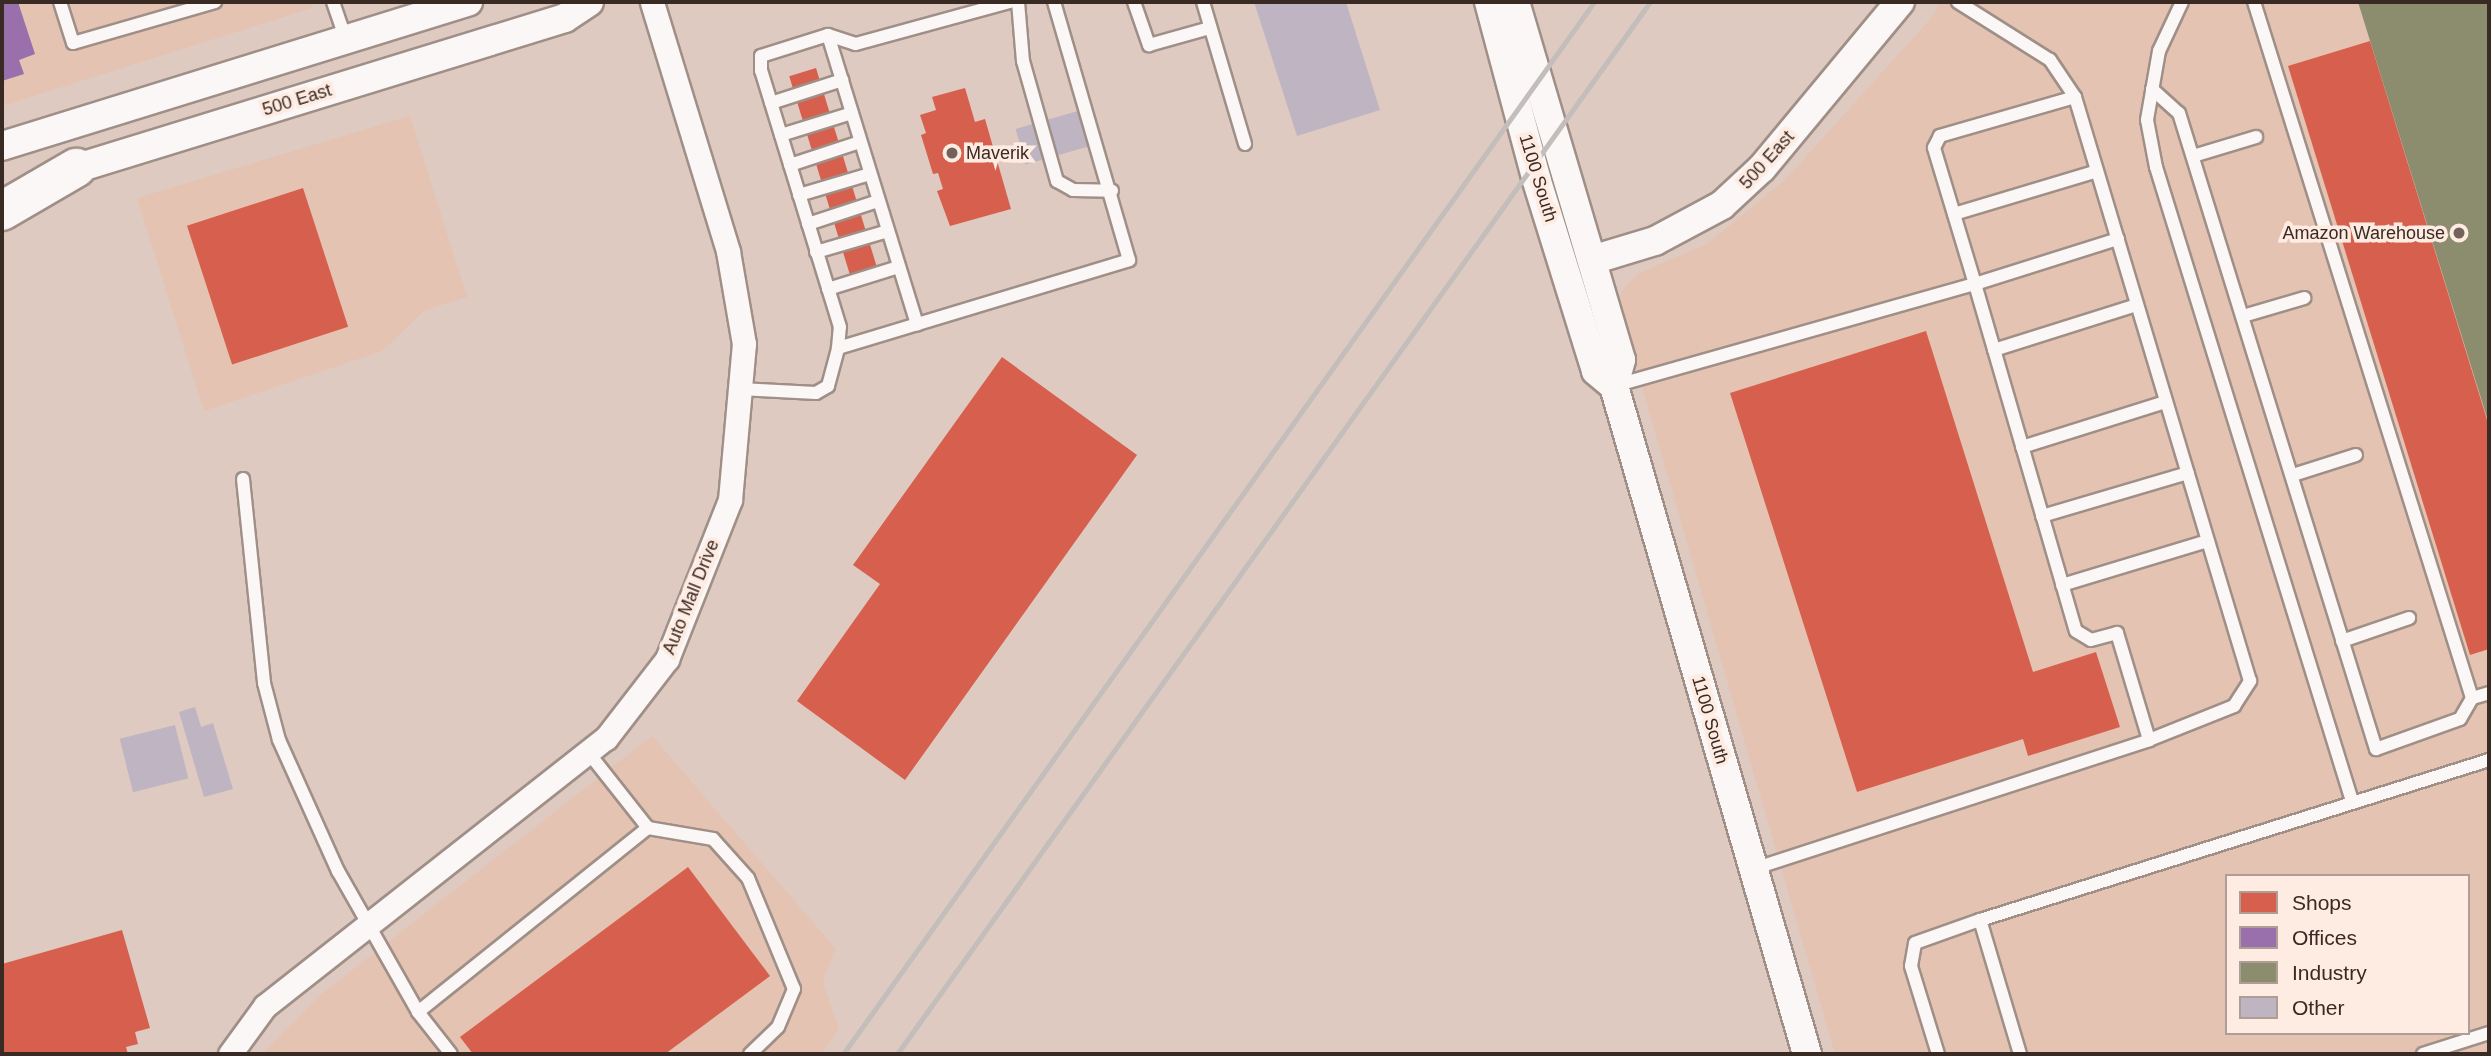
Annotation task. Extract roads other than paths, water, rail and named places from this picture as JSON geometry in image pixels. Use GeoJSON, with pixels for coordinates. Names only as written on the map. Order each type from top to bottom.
{"type":"FeatureCollection","features":[{"type":"Feature","properties":{"kind":"highway"},"geometry":{"type":"LineString","coordinates":[[2,211],[76,168]]}},
{"type":"Feature","properties":{"kind":"street"},"geometry":{"type":"LineString","coordinates":[[2,146],[345,37],[468,2]]}},
{"type":"Feature","properties":{"kind":"street","name":"500 East"},"geometry":{"type":"LineString","coordinates":[[2,190],[565,18],[589,2]]}},
{"type":"Feature","properties":{"kind":"street","name":"Auto Mall Drive"},"geometry":{"type":"LineString","coordinates":[[230,1054],[265,1006],[606,738],[667,659],[730,500],[744,344],[728,251],[652,2]]}},
{"type":"Feature","properties":{"kind":"street","name":"1100 South"},"geometry":{"type":"LineString","coordinates":[[1489,2],[1536,178],[1596,371],[1614,386]]}},
{"type":"Feature","properties":{"kind":"street","name":"1100 South"},"geometry":{"type":"LineString","coordinates":[[1515,2],[1621,360],[1614,386],[1807,1054]]}},
{"type":"Feature","properties":{"kind":"street","name":"500 East"},"geometry":{"type":"LineString","coordinates":[[1592,260],[1673,233],[1733,196],[1762,168],[1900,2]]}},
{"type":"Feature","properties":{"kind":"lane"},"geometry":{"type":"LineString","coordinates":[[60,2],[73,43],[215,2]]}},
{"type":"Feature","properties":{"kind":"lane"},"geometry":{"type":"LineString","coordinates":[[332,2],[345,37]]}},
{"type":"Feature","properties":{"kind":"lane"},"geometry":{"type":"LineString","coordinates":[[740,389],[816,393],[828,386],[838,348],[840,327],[771,103],[761,56],[828,35],[856,44],[1010,2]]}},
{"type":"Feature","properties":{"kind":"lane"},"geometry":{"type":"LineString","coordinates":[[1018,2],[1023,61],[1057,181],[1073,190],[1112,191]]}},
{"type":"Feature","properties":{"kind":"lane"},"geometry":{"type":"LineString","coordinates":[[838,348],[1120,267],[1129,260],[1112,191],[1054,2]]}},
{"type":"Feature","properties":{"kind":"lane"},"geometry":{"type":"LineString","coordinates":[[1134,2],[1149,45],[1210,28]]}},
{"type":"Feature","properties":{"kind":"lane"},"geometry":{"type":"LineString","coordinates":[[1203,2],[1245,144]]}},
{"type":"Feature","properties":{"kind":"lane"},"geometry":{"type":"LineString","coordinates":[[1753,869],[2149,740],[2234,706],[2250,681],[2075,97],[2050,60],[1958,2]]}},
{"type":"Feature","properties":{"kind":"lane"},"geometry":{"type":"LineString","coordinates":[[2182,2],[2159,51],[2147,120],[2156,167],[2352,801]]}},
{"type":"Feature","properties":{"kind":"lane"},"geometry":{"type":"LineString","coordinates":[[2254,2],[2472,698]]}},
{"type":"Feature","properties":{"kind":"lane"},"geometry":{"type":"LineString","coordinates":[[828,35],[917,325]]}},
{"type":"Feature","properties":{"kind":"lane"},"geometry":{"type":"LineString","coordinates":[[771,103],[842,80]]}},
{"type":"Feature","properties":{"kind":"lane"},"geometry":{"type":"LineString","coordinates":[[2152,89],[2179,113],[2376,749],[2460,719],[2472,698],[2489,693]]}},
{"type":"Feature","properties":{"kind":"lane"},"geometry":{"type":"LineString","coordinates":[[2075,97],[1940,135],[1934,148],[2076,631],[2091,640],[2118,634],[2149,740]]}},
{"type":"Feature","properties":{"kind":"lane"},"geometry":{"type":"LineString","coordinates":[[781,135],[852,113]]}},
{"type":"Feature","properties":{"kind":"lane"},"geometry":{"type":"LineString","coordinates":[[2193,156],[2256,137]]}},
{"type":"Feature","properties":{"kind":"lane"},"geometry":{"type":"LineString","coordinates":[[790,165],[860,142]]}},
{"type":"Feature","properties":{"kind":"lane"},"geometry":{"type":"LineString","coordinates":[[1954,214],[2097,171]]}},
{"type":"Feature","properties":{"kind":"lane"},"geometry":{"type":"LineString","coordinates":[[799,195],[870,174]]}},
{"type":"Feature","properties":{"kind":"lane"},"geometry":{"type":"LineString","coordinates":[[808,224],[878,201]]}},
{"type":"Feature","properties":{"kind":"lane"},"geometry":{"type":"LineString","coordinates":[[816,252],[888,231]]}},
{"type":"Feature","properties":{"kind":"lane"},"geometry":{"type":"LineString","coordinates":[[1614,386],[1975,284],[2118,239]]}},
{"type":"Feature","properties":{"kind":"lane"},"geometry":{"type":"LineString","coordinates":[[828,289],[898,267]]}},
{"type":"Feature","properties":{"kind":"lane"},"geometry":{"type":"LineString","coordinates":[[2243,316],[2304,298]]}},
{"type":"Feature","properties":{"kind":"lane"},"geometry":{"type":"LineString","coordinates":[[1994,350],[2137,305]]}},
{"type":"Feature","properties":{"kind":"lane"},"geometry":{"type":"LineString","coordinates":[[2022,447],[2166,402]]}},
{"type":"Feature","properties":{"kind":"lane"},"geometry":{"type":"LineString","coordinates":[[2293,475],[2356,455]]}},
{"type":"Feature","properties":{"kind":"lane"},"geometry":{"type":"LineString","coordinates":[[2042,516],[2188,473]]}},
{"type":"Feature","properties":{"kind":"lane"},"geometry":{"type":"LineString","coordinates":[[243,479],[264,683],[279,740],[338,871],[418,1012],[451,1054]]}},
{"type":"Feature","properties":{"kind":"lane"},"geometry":{"type":"LineString","coordinates":[[2062,584],[2208,541]]}},
{"type":"Feature","properties":{"kind":"lane"},"geometry":{"type":"LineString","coordinates":[[2342,641],[2409,618]]}},
{"type":"Feature","properties":{"kind":"lane"},"geometry":{"type":"LineString","coordinates":[[588,752],[648,828],[713,839],[748,877],[794,989],[778,1027],[750,1054]]}},
{"type":"Feature","properties":{"kind":"lane"},"geometry":{"type":"LineString","coordinates":[[1938,1054],[1911,966],[1915,943],[2352,801],[2489,760]]}},
{"type":"Feature","properties":{"kind":"lane"},"geometry":{"type":"LineString","coordinates":[[418,1012],[648,828]]}},
{"type":"Feature","properties":{"kind":"lane"},"geometry":{"type":"LineString","coordinates":[[1980,920],[2020,1054]]}},
{"type":"Feature","properties":{"kind":"lane"},"geometry":{"type":"LineString","coordinates":[[2423,1054],[2489,1033]]}},
{"type":"Feature","properties":{"kind":"railway"},"geometry":{"type":"LineString","coordinates":[[843,1054],[1594,2]]}},
{"type":"Feature","properties":{"kind":"railway"},"geometry":{"type":"LineString","coordinates":[[897,1054],[1650,2]]}},
{"type":"Feature","properties":{"kind":"place","name":"Maverik"},"geometry":{"type":"Point","coordinates":[952,153]}},
{"type":"Feature","properties":{"kind":"place","name":"Amazon Warehouse"},"geometry":{"type":"Point","coordinates":[2459,233]}}]}
